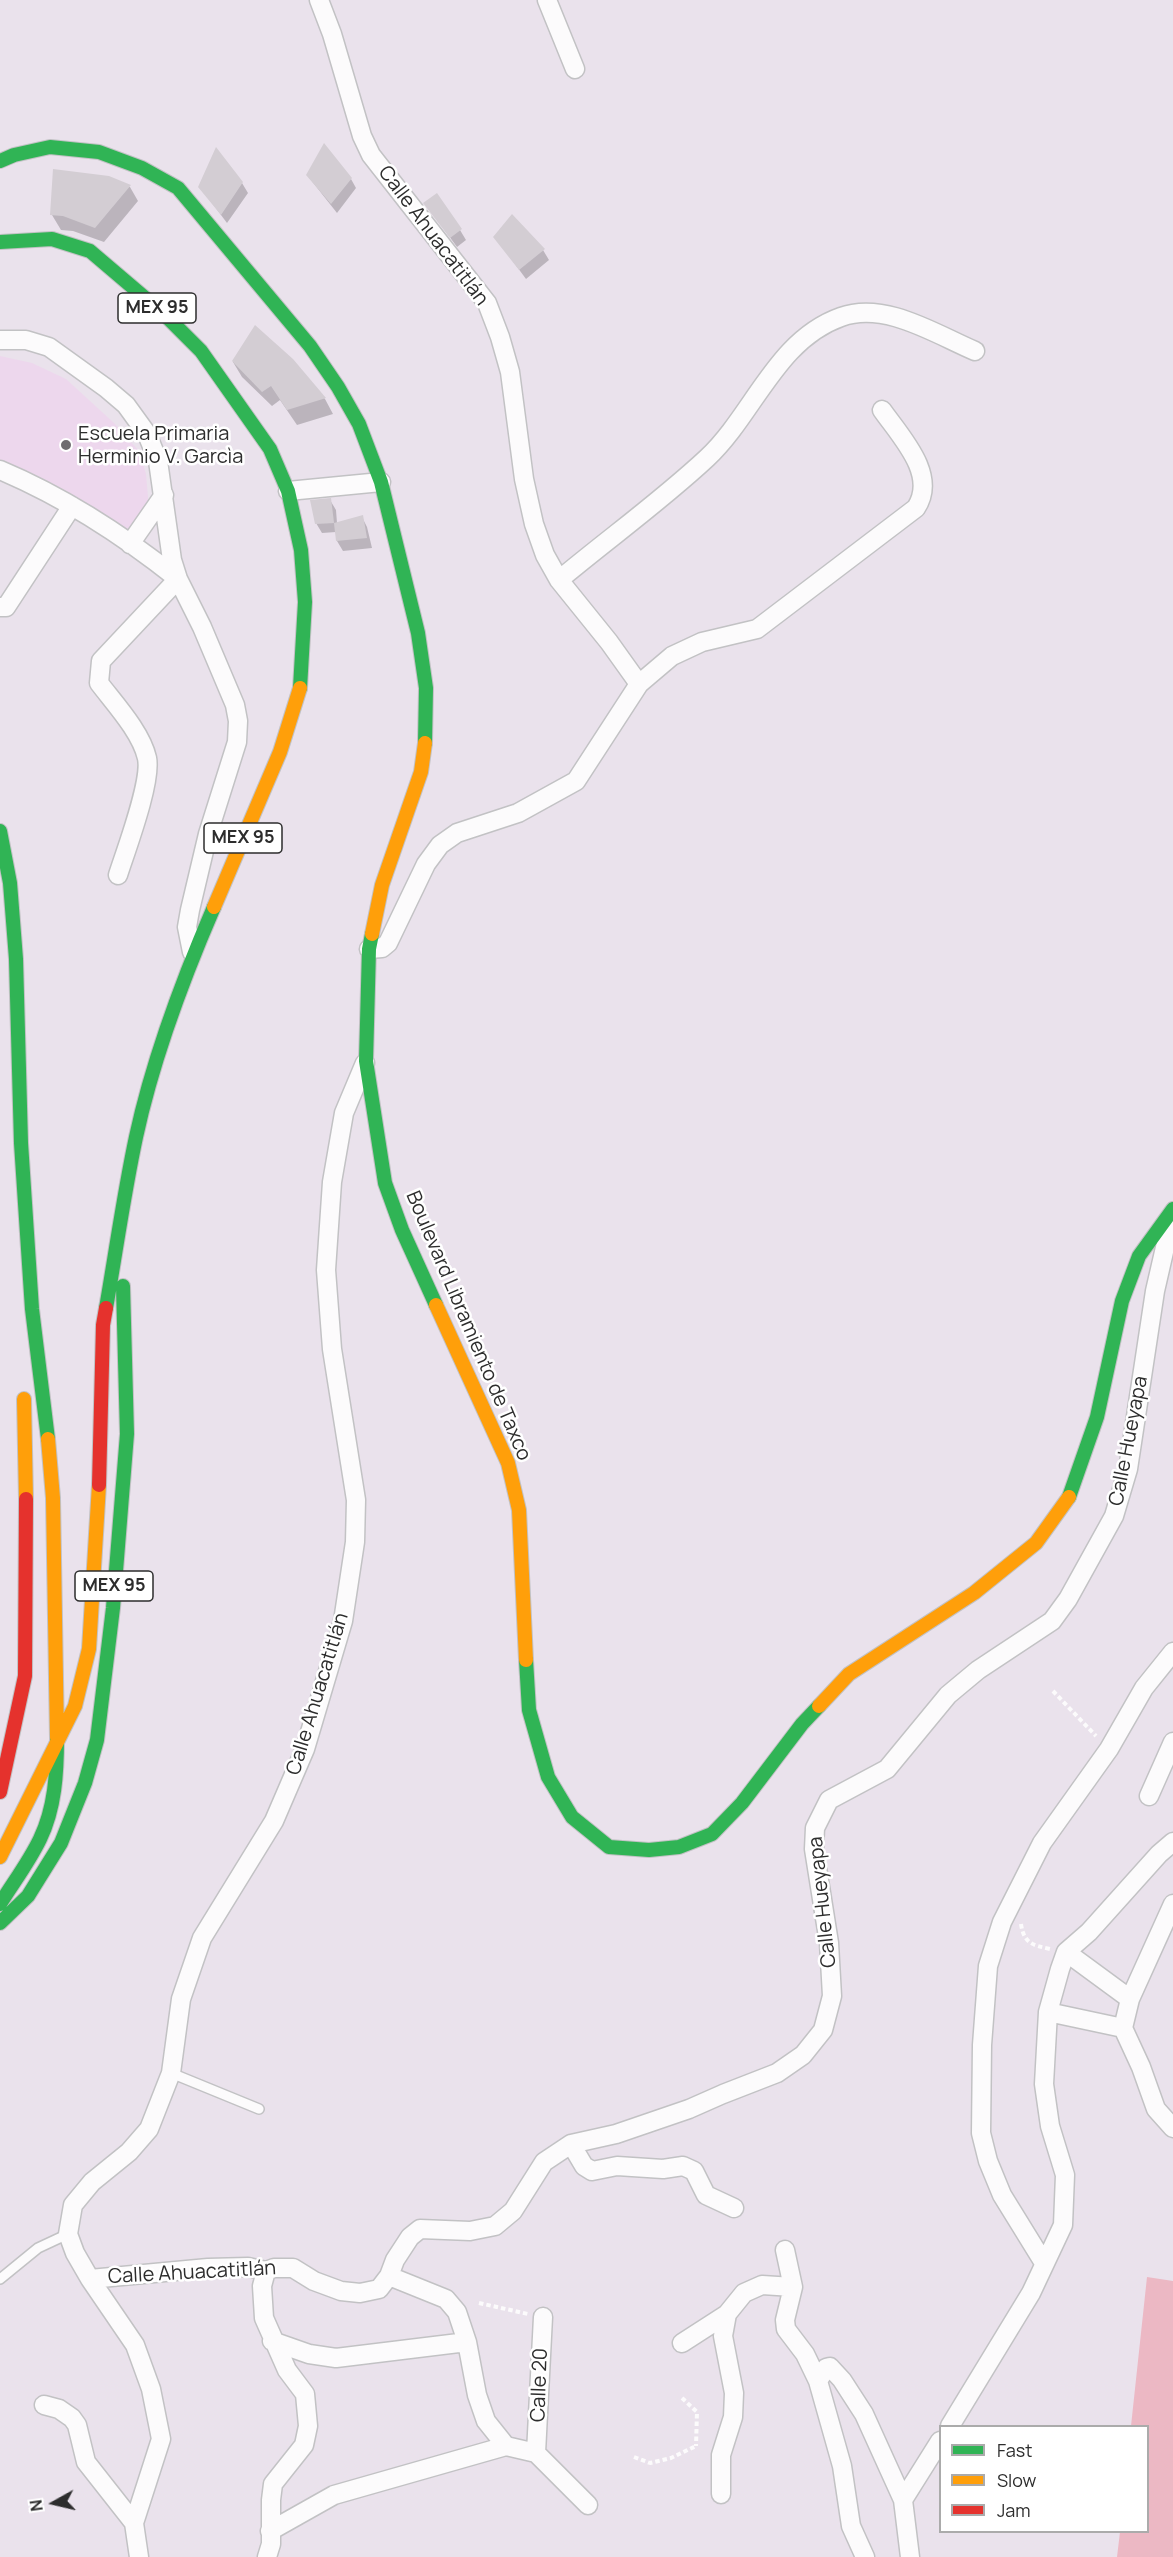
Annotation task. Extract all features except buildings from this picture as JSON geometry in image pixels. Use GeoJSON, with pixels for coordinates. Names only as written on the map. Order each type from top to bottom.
{"type":"FeatureCollection","features":[{"type":"Feature","properties":{"kind":"main road","name":"Boulevard Libramiento de Taxco"},"geometry":{"type":"LineString","coordinates":[[0,161],[14,154],[50,147],[99,152],[142,168],[178,188],[310,346],[338,387],[359,424],[381,482],[418,633],[426,688],[426,735],[421,772],[382,885],[369,949],[366,1061],[385,1183],[402,1230],[508,1463],[519,1510],[529,1710],[548,1777],[572,1816],[609,1847],[649,1850],[679,1846],[712,1834],[742,1803],[802,1724],[849,1674],[974,1593],[1036,1543],[1070,1496],[1097,1417],[1122,1301],[1139,1256],[1173,1211]]}},
{"type":"Feature","properties":{"kind":"main road","name":"MEX 95"},"geometry":{"type":"LineString","coordinates":[[0,242],[52,239],[90,251],[156,307],[201,351],[270,449],[288,491],[301,550],[305,602],[300,687],[280,752],[193,955],[153,1070],[136,1137],[103,1325],[102,1416],[89,1649],[75,1706],[0,1857]]}},
{"type":"Feature","properties":{"kind":"main road"},"geometry":{"type":"LineString","coordinates":[[0,831],[10,884],[16,959],[21,1143],[32,1309],[47,1420],[53,1497],[57,1739],[57,1772],[48,1817],[40,1839],[0,1904]]}},
{"type":"Feature","properties":{"kind":"main road"},"geometry":{"type":"LineString","coordinates":[[12,1219],[21,1143]]}},
{"type":"Feature","properties":{"kind":"main road","name":"MEX 95"},"geometry":{"type":"LineString","coordinates":[[0,1923],[28,1896],[61,1843],[85,1783],[97,1740],[113,1608],[127,1434],[122,1222]]}},
{"type":"Feature","properties":{"kind":"main road"},"geometry":{"type":"LineString","coordinates":[[0,1792],[25,1676],[27,1575],[23,1390]]}},
{"type":"Feature","properties":{"kind":"street","name":"Calle Ahuacatitlán"},"geometry":{"type":"LineString","coordinates":[[319,0],[332,34],[362,136],[371,155],[487,303],[510,372],[524,479],[534,524],[545,555],[559,580],[609,642],[639,684]]}},
{"type":"Feature","properties":{"kind":"street"},"geometry":{"type":"LineString","coordinates":[[547,0],[575,69]]}},
{"type":"Feature","properties":{"kind":"street"},"geometry":{"type":"LineString","coordinates":[[559,580],[708,457],[788,354],[810,333],[841,317],[873,312],[904,321],[975,351]]}},
{"type":"Feature","properties":{"kind":"street"},"geometry":{"type":"LineString","coordinates":[[0,340],[26,340],[49,347],[126,405],[147,434],[158,461],[168,537],[178,579],[220,667],[235,705],[238,721],[237,742],[208,834],[187,927],[193,955]]}},
{"type":"Feature","properties":{"kind":"street"},"geometry":{"type":"LineString","coordinates":[[369,949],[382,948],[388,943],[426,864],[440,845],[457,833],[518,813],[576,781],[639,684],[672,656],[692,647],[757,629],[916,508],[922,498],[919,463],[882,410]]}},
{"type":"Feature","properties":{"kind":"street"},"geometry":{"type":"LineString","coordinates":[[0,470],[72,506],[178,579]]}},
{"type":"Feature","properties":{"kind":"street"},"geometry":{"type":"LineString","coordinates":[[288,491],[381,482]]}},
{"type":"Feature","properties":{"kind":"street"},"geometry":{"type":"LineString","coordinates":[[130,544],[164,495]]}},
{"type":"Feature","properties":{"kind":"street"},"geometry":{"type":"LineString","coordinates":[[0,607],[6,607],[72,506]]}},
{"type":"Feature","properties":{"kind":"street"},"geometry":{"type":"LineString","coordinates":[[118,875],[140,806],[147,758],[133,729],[99,683],[101,661],[178,579]]}},
{"type":"Feature","properties":{"kind":"street","name":"Calle Ahuacatitlán"},"geometry":{"type":"LineString","coordinates":[[68,2234],[73,2205],[92,2182],[129,2152],[149,2129],[171,2073],[181,1999],[202,1938],[274,1821],[305,1749],[343,1621],[355,1542],[356,1500],[332,1349],[326,1270],[332,1182],[344,1113],[366,1061]]}},
{"type":"Feature","properties":{"kind":"street","name":"Calle Hueyapa"},"geometry":{"type":"LineString","coordinates":[[389,2276],[395,2260],[410,2237],[420,2229],[470,2231],[495,2226],[513,2211],[544,2163],[571,2144],[689,2109],[777,2073],[803,2055],[823,2030],[832,1996],[832,1986],[829,1942],[814,1849],[815,1828],[829,1800],[887,1769],[948,1695],[978,1670],[1052,1621],[1068,1599],[1114,1516],[1128,1469],[1155,1291],[1173,1211]]}},
{"type":"Feature","properties":{"kind":"street"},"geometry":{"type":"LineString","coordinates":[[1044,2263],[1002,2195],[988,2161],[981,2133],[982,2045],[988,1966],[1002,1922],[1042,1843],[1109,1749],[1144,1688],[1173,1652]]}},
{"type":"Feature","properties":{"kind":"street"},"geometry":{"type":"LineString","coordinates":[[1149,1796],[1173,1742]]}},
{"type":"Feature","properties":{"kind":"street"},"geometry":{"type":"LineString","coordinates":[[951,2425],[1031,2293],[1063,2225],[1065,2175],[1050,2126],[1044,2084],[1048,2012],[1066,1952],[1089,1932],[1159,1854],[1173,1842]]}},
{"type":"Feature","properties":{"kind":"street"},"geometry":{"type":"LineString","coordinates":[[1173,1904],[1130,1999],[1123,2028],[1141,2067],[1156,2109],[1173,2128]]}},
{"type":"Feature","properties":{"kind":"street"},"geometry":{"type":"LineString","coordinates":[[1066,1952],[1130,1999]]}},
{"type":"Feature","properties":{"kind":"street"},"geometry":{"type":"LineString","coordinates":[[1048,2012],[1123,2028]]}},
{"type":"Feature","properties":{"kind":"street"},"geometry":{"type":"LineString","coordinates":[[571,2144],[584,2166],[592,2171],[617,2166],[663,2169],[682,2166],[694,2171],[706,2194],[734,2208]]}},
{"type":"Feature","properties":{"kind":"street"},"geometry":{"type":"LineString","coordinates":[[68,2234],[75,2253],[90,2279],[135,2345],[151,2389],[161,2439],[134,2523],[139,2557]]}},
{"type":"Feature","properties":{"kind":"street"},"geometry":{"type":"LineString","coordinates":[[785,2250],[793,2287],[785,2320],[786,2329],[805,2354],[818,2381],[842,2466],[851,2526],[865,2557]]}},
{"type":"Feature","properties":{"kind":"street","name":"Calle Ahuacatitlán"},"geometry":{"type":"LineString","coordinates":[[90,2279],[208,2268],[248,2266],[266,2271],[274,2268],[293,2268],[314,2281],[341,2291],[360,2294],[379,2289],[389,2276]]}},
{"type":"Feature","properties":{"kind":"street"},"geometry":{"type":"LineString","coordinates":[[266,2271],[262,2286],[264,2318],[272,2341],[287,2370],[305,2394],[308,2426],[304,2445],[273,2484],[271,2544],[267,2557]]}},
{"type":"Feature","properties":{"kind":"street"},"geometry":{"type":"LineString","coordinates":[[389,2276],[446,2300],[457,2312],[467,2342],[477,2396],[486,2421],[506,2446]]}},
{"type":"Feature","properties":{"kind":"street"},"geometry":{"type":"LineString","coordinates":[[682,2343],[727,2314],[744,2293],[762,2285],[793,2287]]}},
{"type":"Feature","properties":{"kind":"street"},"geometry":{"type":"LineString","coordinates":[[721,2494],[721,2455],[733,2417],[734,2393],[723,2336],[727,2314]]}},
{"type":"Feature","properties":{"kind":"street","name":"Calle 20"},"geometry":{"type":"LineString","coordinates":[[536,2453],[543,2317]]}},
{"type":"Feature","properties":{"kind":"street"},"geometry":{"type":"LineString","coordinates":[[272,2341],[309,2354],[336,2358],[467,2342]]}},
{"type":"Feature","properties":{"kind":"street"},"geometry":{"type":"LineString","coordinates":[[818,2381],[826,2368],[830,2367],[842,2380],[864,2414],[903,2500],[910,2557]]}},
{"type":"Feature","properties":{"kind":"street"},"geometry":{"type":"LineString","coordinates":[[44,2405],[59,2409],[72,2418],[77,2425],[86,2462],[134,2523]]}},
{"type":"Feature","properties":{"kind":"street"},"geometry":{"type":"LineString","coordinates":[[903,2500],[939,2443]]}},
{"type":"Feature","properties":{"kind":"street"},"geometry":{"type":"LineString","coordinates":[[270,2531],[334,2495],[506,2446],[536,2453],[588,2505]]}},
{"type":"Feature","properties":{"kind":"lane"},"geometry":{"type":"LineString","coordinates":[[171,2073],[259,2109]]}},
{"type":"Feature","properties":{"kind":"lane"},"geometry":{"type":"LineString","coordinates":[[0,2279],[38,2248],[68,2234]]}},
{"type":"Feature","properties":{"kind":"path"},"geometry":{"type":"LineString","coordinates":[[1053,1691],[1109,1749]]}},
{"type":"Feature","properties":{"kind":"path"},"geometry":{"type":"LineString","coordinates":[[1023,1936],[1032,1944],[1066,1952]]}},
{"type":"Feature","properties":{"kind":"path"},"geometry":{"type":"LineString","coordinates":[[479,2303],[543,2317]]}},
{"type":"Feature","properties":{"kind":"path"},"geometry":{"type":"LineString","coordinates":[[634,2457],[650,2463],[671,2458],[696,2446],[697,2412],[682,2398]]}},
{"type":"Feature","properties":{"kind":"shaded area","name":"Escuela Primaria Herminio V. Garcìa"},"geometry":{"type":"Polygon","coordinates":[[[0,356],[32,363],[66,379],[114,423],[139,451],[146,474],[149,509],[131,536],[50,483],[0,461],[0,356]]]}},
{"type":"Feature","properties":{"kind":"shaded area"},"geometry":{"type":"Polygon","coordinates":[[[1147,2277],[1173,2281],[1173,2557],[1117,2557],[1120,2533],[1149,2533],[1149,2425],[1131,2425],[1147,2277]]]}},
{"type":"Feature","properties":{"kind":"traffic: fast"},"geometry":{"type":"LineString","coordinates":[[0,161],[14,155],[50,147],[99,152],[142,168],[178,188],[310,346],[338,387],[359,424],[381,482],[418,633],[426,688],[425,743]]}},
{"type":"Feature","properties":{"kind":"traffic: fast"},"geometry":{"type":"LineString","coordinates":[[0,242],[52,239],[90,251],[164,314],[201,351],[270,449],[288,491],[301,550],[305,602],[300,688]]}},
{"type":"Feature","properties":{"kind":"traffic: fast"},"geometry":{"type":"LineString","coordinates":[[0,831],[10,883],[16,959],[21,1143],[32,1309],[48,1439]]}},
{"type":"Feature","properties":{"kind":"traffic: fast"},"geometry":{"type":"LineString","coordinates":[[106,1308],[143,1107],[169,1020],[214,907]]}},
{"type":"Feature","properties":{"kind":"traffic: fast"},"geometry":{"type":"LineString","coordinates":[[372,934],[369,949],[366,1061],[385,1183],[402,1230],[436,1305]]}},
{"type":"Feature","properties":{"kind":"traffic: fast"},"geometry":{"type":"LineString","coordinates":[[1069,1497],[1097,1417],[1122,1301],[1139,1256],[1173,1209]]}},
{"type":"Feature","properties":{"kind":"traffic: fast"},"geometry":{"type":"LineString","coordinates":[[0,1923],[28,1896],[61,1843],[85,1783],[97,1740],[113,1608],[127,1434],[123,1286]]}},
{"type":"Feature","properties":{"kind":"traffic: fast"},"geometry":{"type":"LineString","coordinates":[[526,1660],[529,1710],[548,1777],[572,1817],[609,1847],[649,1850],[679,1847],[712,1834],[742,1803],[802,1724],[819,1706]]}},
{"type":"Feature","properties":{"kind":"traffic: fast"},"geometry":{"type":"LineString","coordinates":[[0,1904],[31,1856],[45,1827],[54,1790],[57,1738]]}},
{"type":"Feature","properties":{"kind":"traffic: slow"},"geometry":{"type":"LineString","coordinates":[[214,907],[280,752],[300,688]]}},
{"type":"Feature","properties":{"kind":"traffic: slow"},"geometry":{"type":"LineString","coordinates":[[372,934],[382,885],[421,772],[425,743]]}},
{"type":"Feature","properties":{"kind":"traffic: slow"},"geometry":{"type":"LineString","coordinates":[[436,1305],[508,1463],[519,1510],[526,1660]]}},
{"type":"Feature","properties":{"kind":"traffic: slow"},"geometry":{"type":"LineString","coordinates":[[24,1399],[26,1499]]}},
{"type":"Feature","properties":{"kind":"traffic: slow"},"geometry":{"type":"LineString","coordinates":[[48,1439],[53,1498],[57,1738]]}},
{"type":"Feature","properties":{"kind":"traffic: slow"},"geometry":{"type":"LineString","coordinates":[[0,1857],[75,1706],[89,1649],[99,1485]]}},
{"type":"Feature","properties":{"kind":"traffic: slow"},"geometry":{"type":"LineString","coordinates":[[819,1706],[849,1674],[974,1593],[1036,1543],[1069,1497]]}},
{"type":"Feature","properties":{"kind":"traffic: jam"},"geometry":{"type":"LineString","coordinates":[[99,1485],[103,1325],[106,1308]]}},
{"type":"Feature","properties":{"kind":"traffic: jam"},"geometry":{"type":"LineString","coordinates":[[0,1792],[25,1676],[26,1499]]}},
{"type":"Feature","properties":{"kind":"place","name":"Escuela Primaria Herminio V. Garcìa"},"geometry":{"type":"Point","coordinates":[66,445]}}]}
